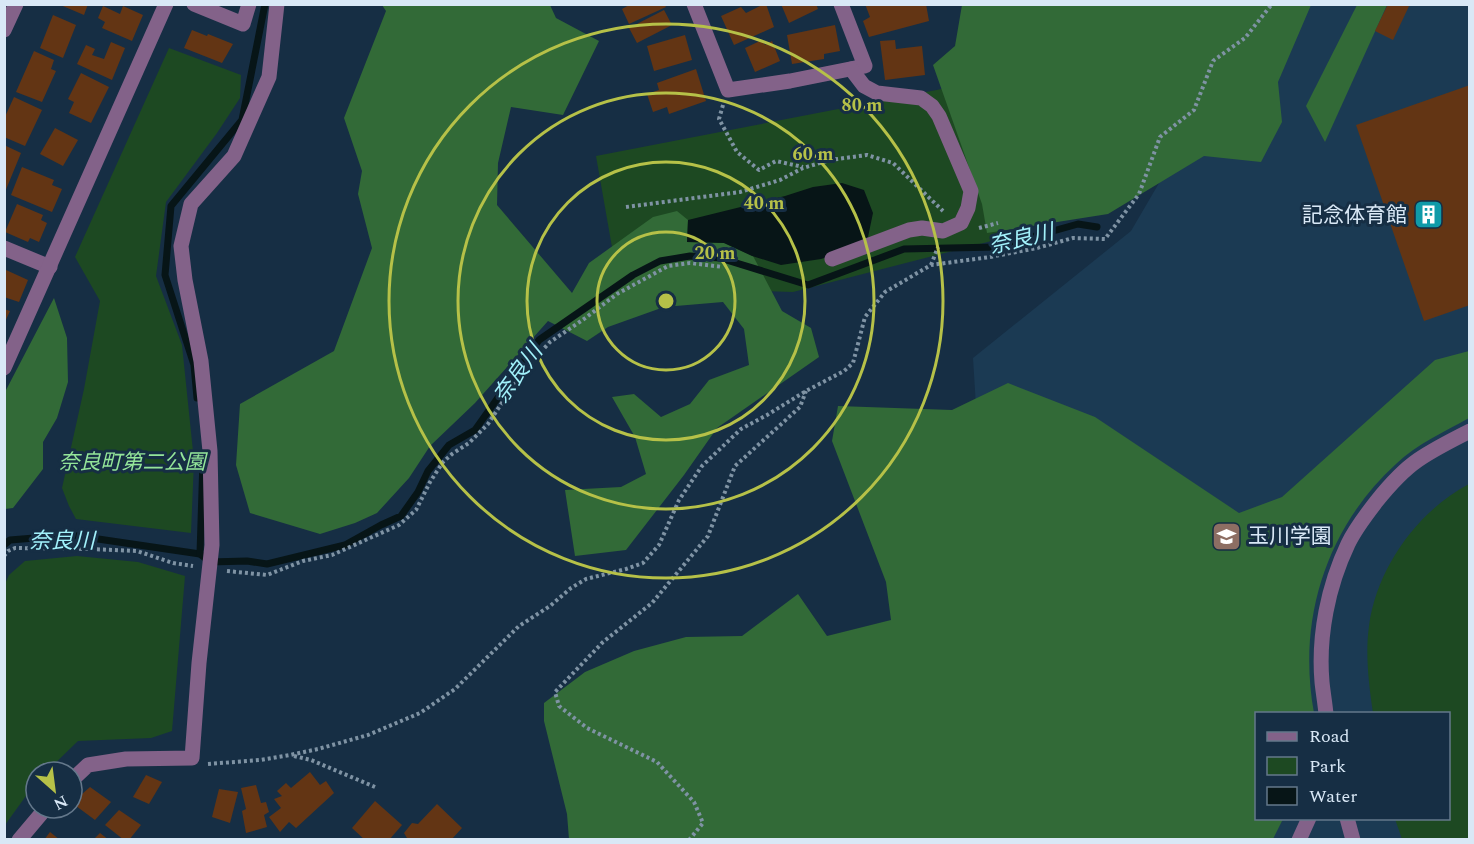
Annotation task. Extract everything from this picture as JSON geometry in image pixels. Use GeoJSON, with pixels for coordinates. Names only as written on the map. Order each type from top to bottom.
{"type":"FeatureCollection","features":[{"type":"Feature","properties":{"kind":"street"},"geometry":{"type":"LineString","coordinates":[[4,30],[16,4]]}},
{"type":"Feature","properties":{"kind":"street"},"geometry":{"type":"LineString","coordinates":[[4,368],[166,4]]}},
{"type":"Feature","properties":{"kind":"street"},"geometry":{"type":"LineString","coordinates":[[194,4],[243,24],[249,4]]}},
{"type":"Feature","properties":{"kind":"street"},"geometry":{"type":"LineString","coordinates":[[84,769],[88,765],[126,759],[192,758],[199,663],[212,545],[210,451],[201,361],[185,280],[181,246],[191,204],[234,156],[269,77],[278,4]]}},
{"type":"Feature","properties":{"kind":"street"},"geometry":{"type":"LineString","coordinates":[[694,4],[728,90],[790,81],[865,66],[841,4]]}},
{"type":"Feature","properties":{"kind":"street"},"geometry":{"type":"LineString","coordinates":[[832,259],[909,231],[922,228],[943,231],[961,223],[968,208],[971,191],[939,116],[932,106],[921,98],[877,93],[864,86],[851,69]]}},
{"type":"Feature","properties":{"kind":"street"},"geometry":{"type":"LineString","coordinates":[[4,248],[50,267]]}},
{"type":"Feature","properties":{"kind":"street"},"geometry":{"type":"LineString","coordinates":[[1326,712],[1322,681],[1322,644],[1335,575],[1348,542],[1390,485],[1416,461],[1470,431]]}},
{"type":"Feature","properties":{"kind":"street"},"geometry":{"type":"LineString","coordinates":[[19,840],[36,820]]}},
{"type":"Feature","properties":{"kind":"street"},"geometry":{"type":"LineString","coordinates":[[1299,840],[1309,820]]}},
{"type":"Feature","properties":{"kind":"street"},"geometry":{"type":"LineString","coordinates":[[1347,820],[1353,840]]}},
{"type":"Feature","properties":{"kind":"path"},"geometry":{"type":"LineString","coordinates":[[192,758],[205,764],[260,760],[290,755],[368,735],[420,713],[455,689],[519,626],[550,606],[571,588],[586,579],[642,563],[659,545],[679,500],[702,466],[741,429],[844,371],[853,363],[865,317],[885,292],[931,265],[990,257],[1073,238],[1105,239],[1139,194],[1160,137],[1194,110],[1213,61],[1245,38],[1272,4]]}},
{"type":"Feature","properties":{"kind":"path"},"geometry":{"type":"LineString","coordinates":[[718,119],[737,152],[759,170],[776,161],[803,168]]}},
{"type":"Feature","properties":{"kind":"path"},"geometry":{"type":"LineString","coordinates":[[626,207],[740,192],[780,180],[803,168],[830,160],[867,155],[892,163],[942,210],[947,218]]}},
{"type":"Feature","properties":{"kind":"path"},"geometry":{"type":"LineString","coordinates":[[931,265],[942,238]]}},
{"type":"Feature","properties":{"kind":"path"},"geometry":{"type":"LineString","coordinates":[[4,556],[15,548],[137,551],[173,563],[267,575],[303,561],[332,555],[399,525],[416,510],[443,462],[469,443],[488,424],[523,371],[550,342],[617,294],[668,266],[690,263],[723,267]]}},
{"type":"Feature","properties":{"kind":"path"},"geometry":{"type":"LineString","coordinates":[[689,840],[703,823],[694,802],[657,762],[587,728],[560,706],[555,692],[603,642],[652,603],[708,536],[735,466],[800,407],[806,391]]}},
{"type":"Feature","properties":{"kind":"path"},"geometry":{"type":"LineString","coordinates":[[290,755],[311,760],[375,787]]}},
{"type":"Feature","properties":{"kind":"shaded area","name":"玉川学園"},"geometry":{"type":"Polygon","coordinates":[[[1289,5],[1469,5],[1469,839],[1003,839],[973,358],[1131,231],[1221,77],[1289,5]]]}},
{"type":"Feature","properties":{"kind":"green space"},"geometry":{"type":"Polygon","coordinates":[[[382,5],[550,5],[556,18],[599,41],[563,115],[511,107],[498,163],[497,205],[572,293],[589,263],[653,217],[677,211],[688,220],[687,242],[724,243],[753,256],[782,311],[811,328],[819,357],[717,428],[626,550],[575,556],[565,490],[621,487],[646,474],[635,437],[612,397],[634,394],[661,417],[690,404],[709,380],[749,365],[744,329],[723,302],[664,307],[608,327],[587,341],[548,321],[475,403],[430,446],[409,478],[377,513],[320,534],[250,513],[236,465],[240,404],[334,351],[372,248],[358,194],[362,171],[344,118],[386,11],[382,5]]]}},
{"type":"Feature","properties":{"kind":"green space"},"geometry":{"type":"Polygon","coordinates":[[[962,5],[1311,5],[1278,82],[1282,122],[1261,162],[1204,156],[1108,214],[987,233],[982,204],[933,65],[955,46],[962,5]]]}},
{"type":"Feature","properties":{"kind":"green space"},"geometry":{"type":"Polygon","coordinates":[[[1357,5],[1387,5],[1325,142],[1306,106],[1357,5]]]}},
{"type":"Feature","properties":{"kind":"green space","name":"奈良町第二公園"},"geometry":{"type":"Polygon","coordinates":[[[169,48],[241,75],[240,98],[166,202],[156,276],[182,345],[194,461],[191,533],[76,519],[62,488],[84,389],[100,301],[75,257],[169,48]]]}},
{"type":"Feature","properties":{"kind":"green space"},"geometry":{"type":"Polygon","coordinates":[[[983,81],[1003,238],[793,292],[619,287],[596,156],[983,81]]]}},
{"type":"Feature","properties":{"kind":"green space"},"geometry":{"type":"Polygon","coordinates":[[[54,298],[67,338],[68,382],[57,418],[43,442],[43,469],[13,508],[5,509],[5,392],[54,298]]]}},
{"type":"Feature","properties":{"kind":"green space"},"geometry":{"type":"Polygon","coordinates":[[[1469,351],[1469,418],[1422,444],[1396,464],[1372,489],[1351,517],[1335,546],[1322,578],[1314,610],[1310,644],[1310,678],[1314,712],[1255,712],[1255,820],[1282,820],[1273,839],[569,839],[567,814],[544,721],[544,703],[585,672],[634,651],[686,637],[742,636],[798,594],[827,636],[891,620],[886,582],[832,441],[838,406],[952,410],[1008,383],[1095,417],[1239,513],[1282,497],[1435,360],[1469,351]]]}},
{"type":"Feature","properties":{"kind":"green space"},"geometry":{"type":"Polygon","coordinates":[[[1469,484],[1469,839],[1402,839],[1395,820],[1450,820],[1450,712],[1373,712],[1367,659],[1369,626],[1381,583],[1391,562],[1417,525],[1450,495],[1469,484]]]}},
{"type":"Feature","properties":{"kind":"green space"},"geometry":{"type":"Polygon","coordinates":[[[77,556],[138,562],[185,576],[172,731],[151,738],[78,741],[58,760],[24,760],[24,799],[5,825],[5,584],[9,575],[25,561],[77,556]]]}},
{"type":"Feature","properties":{"kind":"water"},"geometry":{"type":"Polygon","coordinates":[[[842,183],[864,190],[873,213],[868,237],[847,251],[821,259],[781,265],[752,256],[724,243],[687,242],[688,220],[813,187],[842,183]]]}},
{"type":"Feature","properties":{"kind":"building"},"geometry":{"type":"Polygon","coordinates":[[[58,4],[88,4],[84,15],[58,4]]]}},
{"type":"Feature","properties":{"kind":"building"},"geometry":{"type":"Polygon","coordinates":[[[631,4],[664,4],[666,7],[629,24],[622,9],[631,4]]]}},
{"type":"Feature","properties":{"kind":"building"},"geometry":{"type":"Polygon","coordinates":[[[766,4],[774,27],[734,45],[721,16],[741,7],[746,13],[766,4]]]}},
{"type":"Feature","properties":{"kind":"building"},"geometry":{"type":"Polygon","coordinates":[[[781,4],[816,4],[818,9],[789,23],[781,4]]]}},
{"type":"Feature","properties":{"kind":"building"},"geometry":{"type":"Polygon","coordinates":[[[865,4],[884,4],[885,6],[889,4],[926,4],[929,21],[869,37],[863,21],[870,17],[865,4]]]}},
{"type":"Feature","properties":{"kind":"building"},"geometry":{"type":"Polygon","coordinates":[[[1388,4],[1410,4],[1393,40],[1375,31],[1388,4]]]}},
{"type":"Feature","properties":{"kind":"building"},"geometry":{"type":"Polygon","coordinates":[[[103,6],[120,14],[123,6],[143,15],[132,41],[102,28],[105,22],[98,18],[103,6]]]}},
{"type":"Feature","properties":{"kind":"building"},"geometry":{"type":"Polygon","coordinates":[[[664,10],[672,25],[637,43],[629,28],[664,10]]]}},
{"type":"Feature","properties":{"kind":"building"},"geometry":{"type":"Polygon","coordinates":[[[53,15],[76,25],[63,58],[40,48],[53,15]]]}},
{"type":"Feature","properties":{"kind":"building"},"geometry":{"type":"Polygon","coordinates":[[[835,25],[840,51],[824,54],[824,59],[792,64],[787,35],[835,25]]]}},
{"type":"Feature","properties":{"kind":"building"},"geometry":{"type":"Polygon","coordinates":[[[192,30],[233,44],[222,63],[184,48],[192,30]]]}},
{"type":"Feature","properties":{"kind":"building"},"geometry":{"type":"Polygon","coordinates":[[[685,35],[692,60],[654,71],[647,46],[685,35]]]}},
{"type":"Feature","properties":{"kind":"building"},"geometry":{"type":"Polygon","coordinates":[[[762,40],[765,45],[772,41],[780,61],[755,72],[745,48],[762,40]]]}},
{"type":"Feature","properties":{"kind":"building"},"geometry":{"type":"Polygon","coordinates":[[[895,40],[896,49],[922,46],[925,75],[885,80],[880,41],[895,40]]]}},
{"type":"Feature","properties":{"kind":"building"},"geometry":{"type":"Polygon","coordinates":[[[111,42],[125,48],[112,80],[77,64],[86,45],[95,49],[92,55],[104,59],[111,42]]]}},
{"type":"Feature","properties":{"kind":"building"},"geometry":{"type":"Polygon","coordinates":[[[34,51],[54,60],[51,69],[56,71],[42,102],[16,92],[34,51]]]}},
{"type":"Feature","properties":{"kind":"building"},"geometry":{"type":"Polygon","coordinates":[[[696,69],[706,101],[669,114],[667,107],[653,112],[647,94],[659,90],[657,83],[696,69]]]}},
{"type":"Feature","properties":{"kind":"building"},"geometry":{"type":"Polygon","coordinates":[[[81,73],[109,87],[91,123],[69,113],[74,102],[68,99],[81,73]]]}},
{"type":"Feature","properties":{"kind":"building","name":"記念体育館"},"geometry":{"type":"Polygon","coordinates":[[[1470,85],[1470,305],[1424,321],[1356,125],[1470,85]]]}},
{"type":"Feature","properties":{"kind":"building"},"geometry":{"type":"Polygon","coordinates":[[[14,97],[42,110],[25,146],[4,137],[4,119],[14,97]]]}},
{"type":"Feature","properties":{"kind":"building"},"geometry":{"type":"Polygon","coordinates":[[[55,128],[78,140],[63,166],[40,154],[55,128]]]}},
{"type":"Feature","properties":{"kind":"building"},"geometry":{"type":"Polygon","coordinates":[[[4,145],[21,153],[5,192],[4,192],[4,145]]]}},
{"type":"Feature","properties":{"kind":"building"},"geometry":{"type":"Polygon","coordinates":[[[22,167],[54,180],[52,185],[62,189],[52,212],[11,195],[22,167]]]}},
{"type":"Feature","properties":{"kind":"building"},"geometry":{"type":"Polygon","coordinates":[[[17,204],[43,215],[41,220],[47,223],[39,242],[30,238],[28,242],[5,232],[17,204]]]}},
{"type":"Feature","properties":{"kind":"building"},"geometry":{"type":"Polygon","coordinates":[[[6,270],[28,280],[19,302],[4,297],[6,270]]]}},
{"type":"Feature","properties":{"kind":"building"},"geometry":{"type":"Polygon","coordinates":[[[4,309],[10,311],[4,324],[4,309]]]}},
{"type":"Feature","properties":{"kind":"building"},"geometry":{"type":"Polygon","coordinates":[[[310,772],[320,785],[326,781],[334,793],[296,828],[289,822],[280,832],[269,817],[281,808],[274,799],[282,796],[277,791],[286,783],[291,788],[310,772]]]}},
{"type":"Feature","properties":{"kind":"building"},"geometry":{"type":"Polygon","coordinates":[[[146,775],[162,782],[149,804],[133,797],[146,775]]]}},
{"type":"Feature","properties":{"kind":"building"},"geometry":{"type":"Polygon","coordinates":[[[256,785],[261,803],[266,802],[269,812],[264,815],[267,827],[246,833],[242,811],[246,809],[241,788],[256,785]]]}},
{"type":"Feature","properties":{"kind":"building"},"geometry":{"type":"Polygon","coordinates":[[[90,787],[111,802],[95,820],[84,812],[84,792],[90,787]]]}},
{"type":"Feature","properties":{"kind":"building"},"geometry":{"type":"Polygon","coordinates":[[[219,789],[238,792],[230,823],[212,817],[219,789]]]}},
{"type":"Feature","properties":{"kind":"building"},"geometry":{"type":"Polygon","coordinates":[[[375,801],[402,825],[389,840],[365,840],[352,828],[375,801]]]}},
{"type":"Feature","properties":{"kind":"building"},"geometry":{"type":"Polygon","coordinates":[[[437,804],[462,828],[451,840],[405,840],[407,838],[404,833],[412,823],[418,824],[437,804]]]}},
{"type":"Feature","properties":{"kind":"building"},"geometry":{"type":"Polygon","coordinates":[[[119,810],[141,825],[129,840],[124,840],[105,825],[119,810]]]}},
{"type":"Feature","properties":{"kind":"building"},"geometry":{"type":"Polygon","coordinates":[[[50,832],[60,840],[44,840],[50,832]]]}},
{"type":"Feature","properties":{"kind":"building"},"geometry":{"type":"Polygon","coordinates":[[[100,833],[109,840],[93,840],[100,833]]]}},
{"type":"Feature","properties":{"kind":"waterway"},"geometry":{"type":"LineString","coordinates":[[197,398],[194,365],[165,275],[171,206],[242,120],[265,4]]}},
{"type":"Feature","properties":{"kind":"waterway","name":"奈良川"},"geometry":{"type":"LineString","coordinates":[[4,545],[10,540],[71,535],[200,554],[210,562],[247,561],[267,564],[345,545],[401,516],[418,492],[428,471],[449,445],[475,430],[539,340],[633,275],[660,261],[690,256],[720,258],[808,285],[904,249],[996,247],[1078,224],[1097,227]]}},
{"type":"Feature","properties":{"kind":"waterway"},"geometry":{"type":"LineString","coordinates":[[200,554],[203,460]]}},
{"type":"Feature","properties":{"kind":"place","name":"記念体育館"},"geometry":{"type":"Point","coordinates":[1428,215]}},
{"type":"Feature","properties":{"kind":"place","name":"玉川学園"},"geometry":{"type":"Point","coordinates":[1227,536]}}]}
